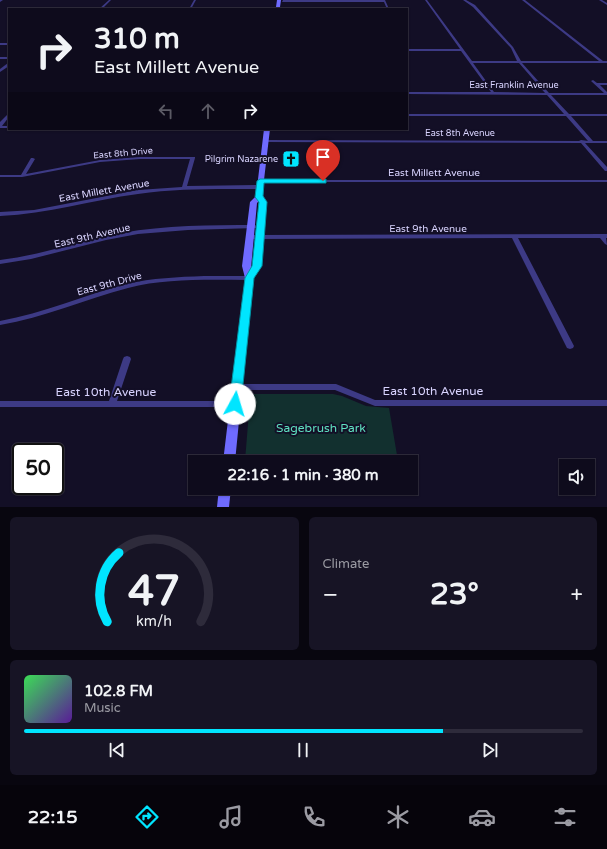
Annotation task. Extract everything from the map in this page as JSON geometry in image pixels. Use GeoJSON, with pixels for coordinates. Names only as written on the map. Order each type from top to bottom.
{"type":"FeatureCollection","features":[{"type":"Feature","properties":{"kind":"main road"},"geometry":{"type":"LineString","coordinates":[[279,0],[278,7],[281,8],[283,7],[284,1]]}},
{"type":"Feature","properties":{"kind":"main road"},"geometry":{"type":"LineString","coordinates":[[250,278],[246,266],[250,228],[254,202],[259,197],[267,130]]}},
{"type":"Feature","properties":{"kind":"main road"},"geometry":{"type":"LineString","coordinates":[[230,455],[250,278],[257,266],[263,202],[259,197]]}},
{"type":"Feature","properties":{"kind":"main road"},"geometry":{"type":"LineString","coordinates":[[223,507],[225,495]]}},
{"type":"Feature","properties":{"kind":"street"},"geometry":{"type":"LineString","coordinates":[[101,8],[110,0]]}},
{"type":"Feature","properties":{"kind":"street"},"geometry":{"type":"LineString","coordinates":[[426,0],[493,93]]}},
{"type":"Feature","properties":{"kind":"street"},"geometry":{"type":"LineString","coordinates":[[464,0],[473,5],[512,48],[520,62],[592,142]]}},
{"type":"Feature","properties":{"kind":"street"},"geometry":{"type":"LineString","coordinates":[[523,0],[602,62]]}},
{"type":"Feature","properties":{"kind":"street"},"geometry":{"type":"LineString","coordinates":[[600,0],[607,4]]}},
{"type":"Feature","properties":{"kind":"street"},"geometry":{"type":"LineString","coordinates":[[284,1],[384,1]]}},
{"type":"Feature","properties":{"kind":"street"},"geometry":{"type":"LineString","coordinates":[[408,50],[462,50]]}},
{"type":"Feature","properties":{"kind":"street"},"geometry":{"type":"LineString","coordinates":[[471,62],[607,62]]}},
{"type":"Feature","properties":{"kind":"street"},"geometry":{"type":"LineString","coordinates":[[0,71],[8,65]]}},
{"type":"Feature","properties":{"kind":"street","name":"East Franklin Avenue"},"geometry":{"type":"LineString","coordinates":[[408,93],[607,94],[594,83],[607,84]]}},
{"type":"Feature","properties":{"kind":"street"},"geometry":{"type":"LineString","coordinates":[[408,115],[607,115]]}},
{"type":"Feature","properties":{"kind":"street"},"geometry":{"type":"LineString","coordinates":[[0,126],[8,116]]}},
{"type":"Feature","properties":{"kind":"street","name":"East 8th Avenue"},"geometry":{"type":"LineString","coordinates":[[266,141],[607,142]]}},
{"type":"Feature","properties":{"kind":"street"},"geometry":{"type":"LineString","coordinates":[[582,141],[607,170]]}},
{"type":"Feature","properties":{"kind":"street","name":"East 8th Drive"},"geometry":{"type":"LineString","coordinates":[[0,176],[22,176],[99,159],[193,158],[184,188]]}},
{"type":"Feature","properties":{"kind":"street"},"geometry":{"type":"LineString","coordinates":[[22,176],[33,159]]}},
{"type":"Feature","properties":{"kind":"street","name":"East Millett Avenue"},"geometry":{"type":"LineString","coordinates":[[0,214],[43,210],[99,198],[140,192],[184,188],[260,184],[607,181]]}},
{"type":"Feature","properties":{"kind":"street","name":"East 9th Avenue"},"geometry":{"type":"LineString","coordinates":[[0,262],[38,256],[122,235],[187,228],[261,228]]}},
{"type":"Feature","properties":{"kind":"street"},"geometry":{"type":"LineString","coordinates":[[514,236],[570,346]]}},
{"type":"Feature","properties":{"kind":"street"},"geometry":{"type":"LineString","coordinates":[[604,236],[607,244]]}},
{"type":"Feature","properties":{"kind":"street","name":"East 9th Avenue"},"geometry":{"type":"LineString","coordinates":[[249,238],[604,236]]}},
{"type":"Feature","properties":{"kind":"street","name":"East 9th Drive"},"geometry":{"type":"LineString","coordinates":[[0,323],[24,319],[129,286],[179,278],[250,278]]}},
{"type":"Feature","properties":{"kind":"street"},"geometry":{"type":"LineString","coordinates":[[43,321],[45,312]]}},
{"type":"Feature","properties":{"kind":"street"},"geometry":{"type":"LineString","coordinates":[[112,404],[127,359]]}},
{"type":"Feature","properties":{"kind":"street","name":"East 10th Avenue"},"geometry":{"type":"LineString","coordinates":[[237,387],[336,387],[375,403],[607,403]]}},
{"type":"Feature","properties":{"kind":"street","name":"East 10th Avenue"},"geometry":{"type":"LineString","coordinates":[[0,404],[235,404]]}},
{"type":"Feature","properties":{"kind":"green space","name":"Sagebrush Park"},"geometry":{"type":"Polygon","coordinates":[[[254,394],[333,394],[366,406],[389,408],[397,455],[245,455],[250,399],[254,394]]]}},
{"type":"Feature","properties":{"kind":"place","name":"Pilgrim Nazarene"},"geometry":{"type":"Point","coordinates":[291,159]}},
{"type":"Feature","properties":{"kind":"route"},"geometry":{"type":"LineString","coordinates":[[235,404],[250,278],[257,266],[263,202],[259,197],[260,181],[323,181]]}}]}
